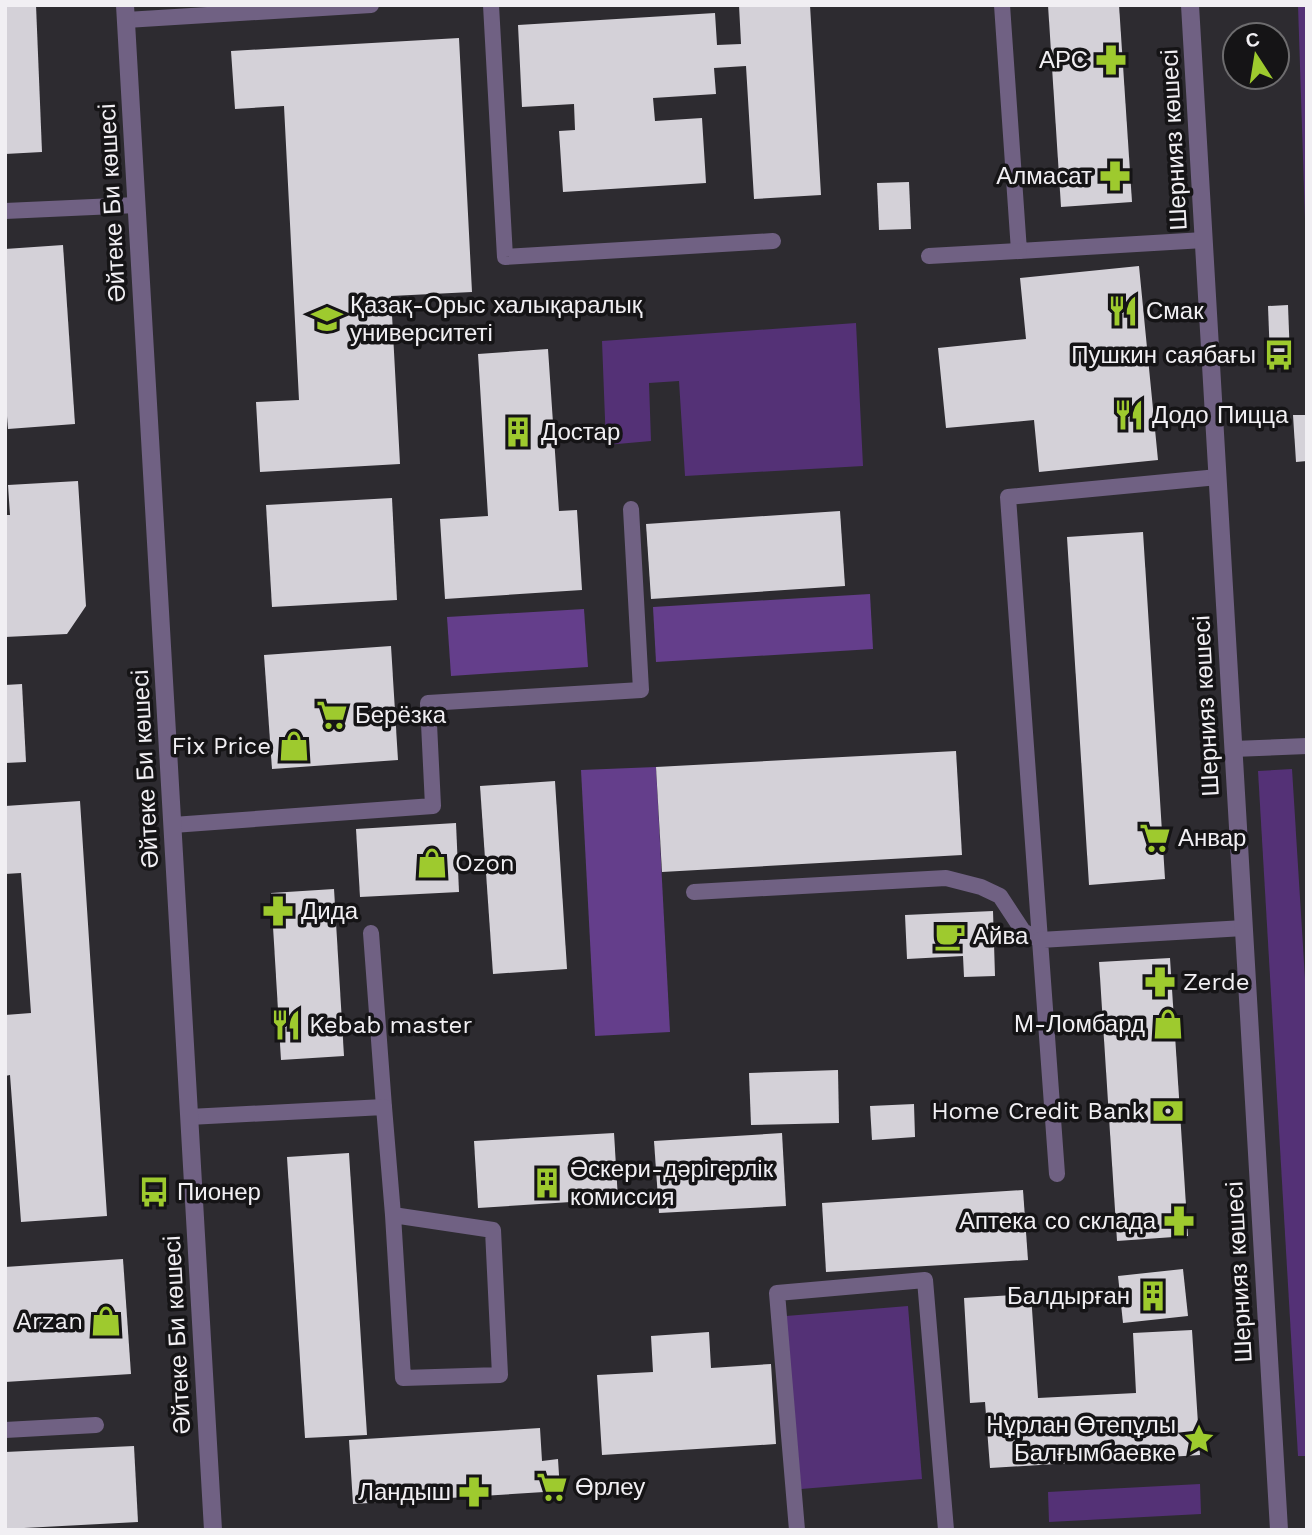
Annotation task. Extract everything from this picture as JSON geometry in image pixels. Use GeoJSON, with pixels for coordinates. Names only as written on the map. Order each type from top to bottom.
{"type":"FeatureCollection","features":[{"type":"Feature","properties":{"kind":"street","name":"Шернияз көшесі"},"geometry":{"type":"LineString","coordinates":[[1190,5],[1279,1530]]}},
{"type":"Feature","properties":{"kind":"street","name":"Әйтеке Би көшесі"},"geometry":{"type":"LineString","coordinates":[[126,13],[213,1530]]}},
{"type":"Feature","properties":{"kind":"lane"},"geometry":{"type":"LineString","coordinates":[[126,13],[371,5]]}},
{"type":"Feature","properties":{"kind":"lane"},"geometry":{"type":"LineString","coordinates":[[491,5],[505,257],[773,241]]}},
{"type":"Feature","properties":{"kind":"lane"},"geometry":{"type":"LineString","coordinates":[[1002,5],[1019,251]]}},
{"type":"Feature","properties":{"kind":"lane"},"geometry":{"type":"LineString","coordinates":[[5,211],[137,205]]}},
{"type":"Feature","properties":{"kind":"lane"},"geometry":{"type":"LineString","coordinates":[[929,256],[1204,240]]}},
{"type":"Feature","properties":{"kind":"lane"},"geometry":{"type":"LineString","coordinates":[[1057,1174],[1008,497],[1218,477]]}},
{"type":"Feature","properties":{"kind":"lane"},"geometry":{"type":"LineString","coordinates":[[173,825],[433,806],[428,703],[641,690],[631,509]]}},
{"type":"Feature","properties":{"kind":"lane"},"geometry":{"type":"LineString","coordinates":[[1233,750],[1307,746]]}},
{"type":"Feature","properties":{"kind":"lane"},"geometry":{"type":"LineString","coordinates":[[694,892],[946,878],[982,887],[1000,896],[1023,931],[1040,940],[1244,928]]}},
{"type":"Feature","properties":{"kind":"lane"},"geometry":{"type":"LineString","coordinates":[[372,933],[403,1378],[500,1375],[493,1230],[393,1216]]}},
{"type":"Feature","properties":{"kind":"lane"},"geometry":{"type":"LineString","coordinates":[[189,1117],[384,1107]]}},
{"type":"Feature","properties":{"kind":"lane"},"geometry":{"type":"LineString","coordinates":[[797,1530],[777,1293],[925,1280],[946,1530]]}},
{"type":"Feature","properties":{"kind":"lane"},"geometry":{"type":"LineString","coordinates":[[5,1430],[96,1425]]}},
{"type":"Feature","properties":{"kind":"shaded area"},"geometry":{"type":"Polygon","coordinates":[[[1298,5],[1307,5],[1307,280],[1298,5]]]}},
{"type":"Feature","properties":{"kind":"shaded area"},"geometry":{"type":"Polygon","coordinates":[[[856,323],[863,466],[685,476],[679,381],[649,383],[651,441],[606,445],[602,341],[856,323]]]}},
{"type":"Feature","properties":{"kind":"shaded area"},"geometry":{"type":"Polygon","coordinates":[[[870,594],[873,649],[656,662],[653,607],[870,594]]]}},
{"type":"Feature","properties":{"kind":"shaded area"},"geometry":{"type":"Polygon","coordinates":[[[584,609],[588,667],[451,676],[447,617],[584,609]]]}},
{"type":"Feature","properties":{"kind":"shaded area"},"geometry":{"type":"Polygon","coordinates":[[[656,767],[670,1032],[595,1036],[581,770],[656,767]]]}},
{"type":"Feature","properties":{"kind":"shaded area"},"geometry":{"type":"Polygon","coordinates":[[[1292,769],[1307,1011],[1307,1456],[1298,1456],[1258,771],[1292,769]]]}},
{"type":"Feature","properties":{"kind":"shaded area"},"geometry":{"type":"Polygon","coordinates":[[[908,1306],[922,1479],[801,1489],[786,1316],[908,1306]]]}},
{"type":"Feature","properties":{"kind":"shaded area"},"geometry":{"type":"Polygon","coordinates":[[[1200,1484],[1201,1514],[1049,1522],[1048,1492],[1200,1484]]]}},
{"type":"Feature","properties":{"kind":"building"},"geometry":{"type":"Polygon","coordinates":[[[5,5],[36,5],[42,152],[5,154],[5,5]]]}},
{"type":"Feature","properties":{"kind":"building"},"geometry":{"type":"Polygon","coordinates":[[[739,5],[810,5],[821,195],[754,199],[746,66],[714,68],[716,94],[653,98],[655,121],[702,118],[706,183],[563,192],[559,131],[575,130],[574,104],[522,107],[518,25],[715,13],[717,45],[741,44],[739,5]]]}},
{"type":"Feature","properties":{"kind":"building"},"geometry":{"type":"Polygon","coordinates":[[[1048,5],[1119,5],[1132,202],[1061,207],[1048,5]]]}},
{"type":"Feature","properties":{"kind":"building"},"geometry":{"type":"Polygon","coordinates":[[[459,38],[472,292],[391,296],[400,464],[260,472],[256,402],[299,400],[284,106],[235,109],[231,51],[459,38]]]}},
{"type":"Feature","properties":{"kind":"building"},"geometry":{"type":"Polygon","coordinates":[[[909,182],[911,229],[879,230],[877,183],[909,182]]]}},
{"type":"Feature","properties":{"kind":"building"},"geometry":{"type":"Polygon","coordinates":[[[63,245],[75,424],[8,429],[5,390],[5,249],[63,245]]]}},
{"type":"Feature","properties":{"kind":"building"},"geometry":{"type":"Polygon","coordinates":[[[1139,266],[1158,460],[1039,472],[1034,420],[946,428],[938,348],[1026,339],[1020,278],[1139,266]]]}},
{"type":"Feature","properties":{"kind":"building"},"geometry":{"type":"Polygon","coordinates":[[[1288,305],[1290,358],[1270,359],[1268,306],[1288,305]]]}},
{"type":"Feature","properties":{"kind":"building","name":"Достар"},"geometry":{"type":"Polygon","coordinates":[[[548,349],[559,511],[577,510],[582,590],[445,599],[440,519],[488,516],[478,354],[548,349]]]}},
{"type":"Feature","properties":{"kind":"building"},"geometry":{"type":"Polygon","coordinates":[[[1293,415],[1307,415],[1307,461],[1296,462],[1293,415]]]}},
{"type":"Feature","properties":{"kind":"building"},"geometry":{"type":"Polygon","coordinates":[[[78,481],[86,606],[67,634],[5,637],[5,515],[10,515],[8,485],[78,481]]]}},
{"type":"Feature","properties":{"kind":"building"},"geometry":{"type":"Polygon","coordinates":[[[392,498],[397,600],[272,607],[266,505],[392,498]]]}},
{"type":"Feature","properties":{"kind":"building"},"geometry":{"type":"Polygon","coordinates":[[[840,511],[845,586],[651,599],[646,524],[840,511]]]}},
{"type":"Feature","properties":{"kind":"building"},"geometry":{"type":"Polygon","coordinates":[[[1143,532],[1165,879],[1089,885],[1067,537],[1143,532]]]}},
{"type":"Feature","properties":{"kind":"building","name":"Берёзка"},"geometry":{"type":"Polygon","coordinates":[[[391,646],[398,760],[272,769],[264,655],[391,646]]]}},
{"type":"Feature","properties":{"kind":"building"},"geometry":{"type":"Polygon","coordinates":[[[22,684],[26,762],[5,763],[5,685],[22,684]]]}},
{"type":"Feature","properties":{"kind":"building"},"geometry":{"type":"Polygon","coordinates":[[[956,751],[962,855],[662,872],[656,767],[956,751]]]}},
{"type":"Feature","properties":{"kind":"building"},"geometry":{"type":"Polygon","coordinates":[[[555,781],[567,969],[493,974],[480,786],[555,781]]]}},
{"type":"Feature","properties":{"kind":"building"},"geometry":{"type":"Polygon","coordinates":[[[80,801],[107,1216],[21,1222],[10,1075],[5,1076],[5,1015],[31,1013],[21,873],[5,874],[5,806],[80,801]]]}},
{"type":"Feature","properties":{"kind":"building"},"geometry":{"type":"Polygon","coordinates":[[[456,823],[459,892],[360,897],[356,829],[456,823]]]}},
{"type":"Feature","properties":{"kind":"building"},"geometry":{"type":"Polygon","coordinates":[[[334,889],[344,1056],[281,1060],[271,893],[334,889]]]}},
{"type":"Feature","properties":{"kind":"building","name":"Айва"},"geometry":{"type":"Polygon","coordinates":[[[993,911],[995,976],[964,977],[963,956],[907,959],[905,915],[993,911]]]}},
{"type":"Feature","properties":{"kind":"building"},"geometry":{"type":"Polygon","coordinates":[[[1170,958],[1188,1236],[1117,1241],[1099,962],[1170,958]]]}},
{"type":"Feature","properties":{"kind":"building"},"geometry":{"type":"Polygon","coordinates":[[[838,1070],[839,1123],[751,1125],[749,1073],[838,1070]]]}},
{"type":"Feature","properties":{"kind":"building"},"geometry":{"type":"Polygon","coordinates":[[[914,1104],[915,1137],[872,1140],[870,1106],[914,1104]]]}},
{"type":"Feature","properties":{"kind":"building","name":"Әскери-дәрігерлік комиссия"},"geometry":{"type":"Polygon","coordinates":[[[614,1133],[618,1199],[478,1208],[474,1141],[614,1133]]]}},
{"type":"Feature","properties":{"kind":"building"},"geometry":{"type":"Polygon","coordinates":[[[782,1133],[786,1206],[659,1213],[654,1141],[782,1133]]]}},
{"type":"Feature","properties":{"kind":"building"},"geometry":{"type":"Polygon","coordinates":[[[349,1153],[367,1435],[305,1438],[287,1157],[349,1153]]]}},
{"type":"Feature","properties":{"kind":"building"},"geometry":{"type":"Polygon","coordinates":[[[1023,1190],[1028,1260],[826,1272],[822,1203],[1023,1190]]]}},
{"type":"Feature","properties":{"kind":"building"},"geometry":{"type":"Polygon","coordinates":[[[123,1259],[131,1374],[5,1382],[5,1267],[123,1259]]]}},
{"type":"Feature","properties":{"kind":"building","name":"Балдырған"},"geometry":{"type":"Polygon","coordinates":[[[1183,1269],[1188,1316],[1123,1323],[1118,1276],[1183,1269]]]}},
{"type":"Feature","properties":{"kind":"building"},"geometry":{"type":"Polygon","coordinates":[[[1031,1294],[1038,1398],[1136,1393],[1133,1333],[1192,1330],[1200,1455],[990,1468],[985,1402],[970,1403],[964,1298],[1031,1294]]]}},
{"type":"Feature","properties":{"kind":"building"},"geometry":{"type":"Polygon","coordinates":[[[709,1332],[711,1368],[771,1364],[776,1444],[602,1455],[597,1375],[653,1372],[651,1336],[709,1332]]]}},
{"type":"Feature","properties":{"kind":"building"},"geometry":{"type":"Polygon","coordinates":[[[540,1428],[542,1461],[558,1459],[560,1491],[353,1504],[349,1440],[540,1428]]]}},
{"type":"Feature","properties":{"kind":"building"},"geometry":{"type":"Polygon","coordinates":[[[134,1446],[138,1522],[5,1529],[5,1452],[134,1446]]]}},
{"type":"Feature","properties":{"kind":"place","name":"АРС"},"geometry":{"type":"Point","coordinates":[1111,60]}},
{"type":"Feature","properties":{"kind":"place","name":"Алмасат"},"geometry":{"type":"Point","coordinates":[1115,176]}},
{"type":"Feature","properties":{"kind":"place","name":"Смак"},"geometry":{"type":"Point","coordinates":[1123,311]}},
{"type":"Feature","properties":{"kind":"place","name":"Қазақ-Орыс халықаралық университеті"},"geometry":{"type":"Point","coordinates":[327,319]}},
{"type":"Feature","properties":{"kind":"place","name":"Пушкин саябағы"},"geometry":{"type":"Point","coordinates":[1279,355]}},
{"type":"Feature","properties":{"kind":"place","name":"Додо Пицца"},"geometry":{"type":"Point","coordinates":[1129,415]}},
{"type":"Feature","properties":{"kind":"place","name":"Достар"},"geometry":{"type":"Point","coordinates":[518,432]}},
{"type":"Feature","properties":{"kind":"place","name":"Берёзка"},"geometry":{"type":"Point","coordinates":[332,715]}},
{"type":"Feature","properties":{"kind":"place","name":"Fix Price"},"geometry":{"type":"Point","coordinates":[294,746]}},
{"type":"Feature","properties":{"kind":"place","name":"Анвар"},"geometry":{"type":"Point","coordinates":[1155,838]}},
{"type":"Feature","properties":{"kind":"place","name":"Ozon"},"geometry":{"type":"Point","coordinates":[432,863]}},
{"type":"Feature","properties":{"kind":"place","name":"Дида"},"geometry":{"type":"Point","coordinates":[278,911]}},
{"type":"Feature","properties":{"kind":"place","name":"Айва"},"geometry":{"type":"Point","coordinates":[950,936]}},
{"type":"Feature","properties":{"kind":"place","name":"Zerde"},"geometry":{"type":"Point","coordinates":[1160,982]}},
{"type":"Feature","properties":{"kind":"place","name":"М-Ломбард"},"geometry":{"type":"Point","coordinates":[1168,1024]}},
{"type":"Feature","properties":{"kind":"place","name":"Kebab master"},"geometry":{"type":"Point","coordinates":[286,1025]}},
{"type":"Feature","properties":{"kind":"place","name":"Home Credit Bank"},"geometry":{"type":"Point","coordinates":[1168,1111]}},
{"type":"Feature","properties":{"kind":"place","name":"Әскери-дәрігерлік комиссия"},"geometry":{"type":"Point","coordinates":[547,1183]}},
{"type":"Feature","properties":{"kind":"place","name":"Пионер"},"geometry":{"type":"Point","coordinates":[154,1192]}},
{"type":"Feature","properties":{"kind":"place","name":"Аптека со склада"},"geometry":{"type":"Point","coordinates":[1179,1221]}},
{"type":"Feature","properties":{"kind":"place","name":"Балдырған"},"geometry":{"type":"Point","coordinates":[1153,1296]}},
{"type":"Feature","properties":{"kind":"place","name":"Arzan"},"geometry":{"type":"Point","coordinates":[106,1321]}},
{"type":"Feature","properties":{"kind":"place","name":"Нұрлан Өтепұлы Балғымбаевке"},"geometry":{"type":"Point","coordinates":[1199,1439]}},
{"type":"Feature","properties":{"kind":"place","name":"Өрлеу"},"geometry":{"type":"Point","coordinates":[552,1487]}},
{"type":"Feature","properties":{"kind":"place","name":"Ландыш"},"geometry":{"type":"Point","coordinates":[474,1492]}}]}
